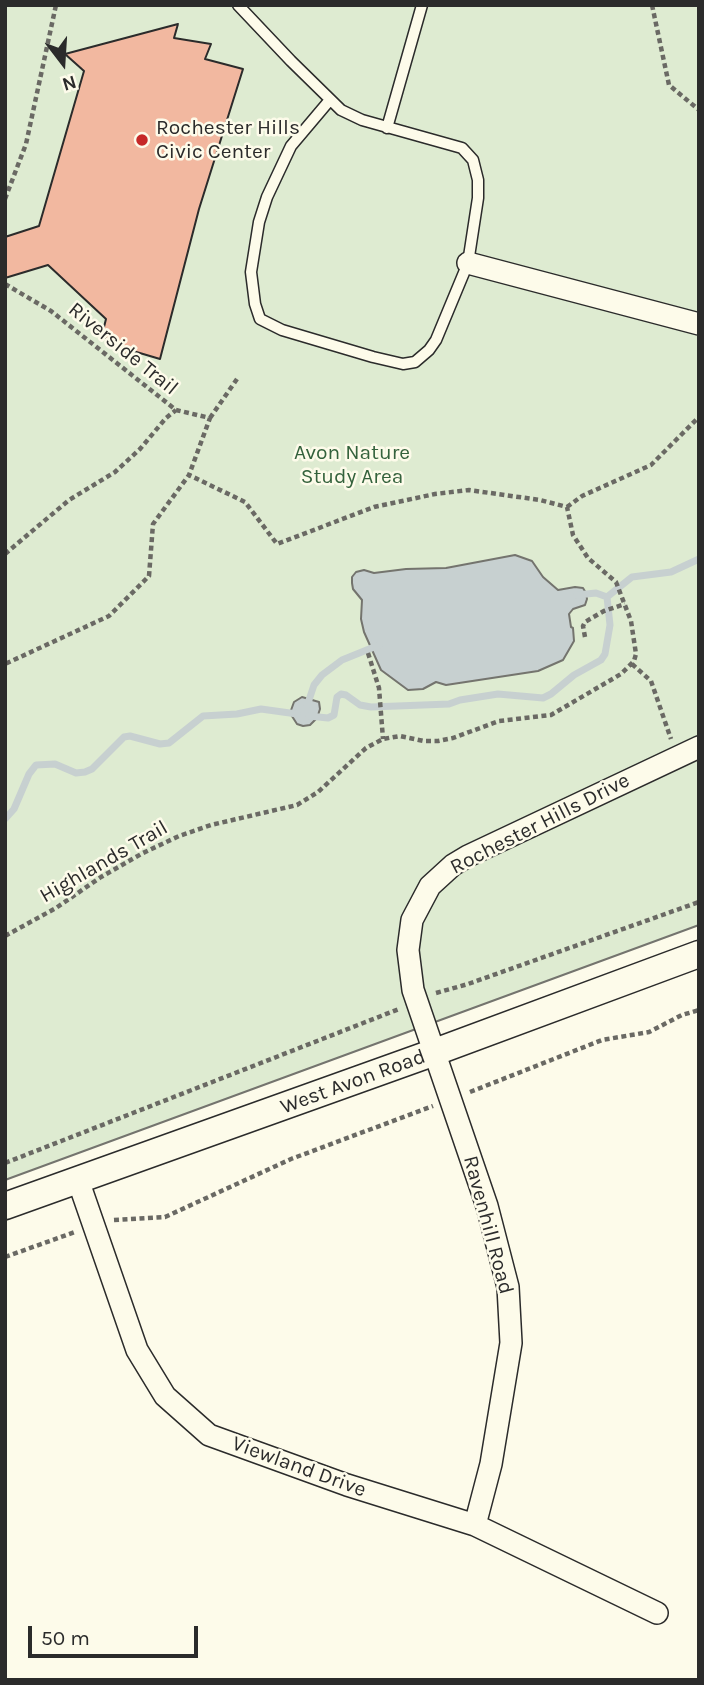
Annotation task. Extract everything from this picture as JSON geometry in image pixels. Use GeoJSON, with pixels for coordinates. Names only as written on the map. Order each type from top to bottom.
{"type":"FeatureCollection","features":[{"type":"Feature","properties":{"kind":"street"},"geometry":{"type":"LineString","coordinates":[[468,263],[699,324]]}},
{"type":"Feature","properties":{"kind":"street","name":"Rochester Hills Drive"},"geometry":{"type":"LineString","coordinates":[[435,1052],[413,990],[408,950],[412,920],[430,886],[453,865],[468,856],[699,747]]}},
{"type":"Feature","properties":{"kind":"street","name":"West Avon Road"},"geometry":{"type":"LineString","coordinates":[[5,1206],[699,954]]}},
{"type":"Feature","properties":{"kind":"street","name":"Ravenhill Road"},"geometry":{"type":"LineString","coordinates":[[435,1052],[487,1206],[508,1287],[511,1343],[491,1464],[475,1525]]}},
{"type":"Feature","properties":{"kind":"street","name":"Viewland Drive"},"geometry":{"type":"LineString","coordinates":[[78,1180],[137,1350],[165,1396],[209,1435],[347,1485],[475,1525],[657,1613]]}},
{"type":"Feature","properties":{"kind":"lane"},"geometry":{"type":"LineString","coordinates":[[387,128],[422,5]]}},
{"type":"Feature","properties":{"kind":"lane"},"geometry":{"type":"LineString","coordinates":[[240,6],[330,101],[351,116],[462,148],[473,160],[478,198],[468,263],[436,340],[422,357],[409,363],[373,357],[282,330],[260,319],[251,272],[259,222],[267,197],[290,146],[330,101]]}},
{"type":"Feature","properties":{"kind":"path"},"geometry":{"type":"LineString","coordinates":[[5,199],[26,144],[56,5]]}},
{"type":"Feature","properties":{"kind":"path"},"geometry":{"type":"LineString","coordinates":[[652,5],[669,85],[699,110]]}},
{"type":"Feature","properties":{"kind":"path","name":"Riverside Trail"},"geometry":{"type":"LineString","coordinates":[[5,284],[51,311],[176,410],[210,418]]}},
{"type":"Feature","properties":{"kind":"path"},"geometry":{"type":"LineString","coordinates":[[5,664],[109,616],[149,576],[153,524],[189,475],[210,418],[237,379]]}},
{"type":"Feature","properties":{"kind":"path"},"geometry":{"type":"LineString","coordinates":[[5,554],[69,499],[115,471],[140,449],[176,410]]}},
{"type":"Feature","properties":{"kind":"path"},"geometry":{"type":"LineString","coordinates":[[567,507],[582,496],[651,466],[699,417]]}},
{"type":"Feature","properties":{"kind":"path"},"geometry":{"type":"LineString","coordinates":[[189,475],[245,502],[277,544],[374,507],[435,494],[469,490],[540,500],[567,507]]}},
{"type":"Feature","properties":{"kind":"path"},"geometry":{"type":"LineString","coordinates":[[368,653],[379,688],[383,739],[400,736],[438,741],[499,721],[551,715],[621,674],[632,664],[636,654],[625,602],[616,582],[588,558],[573,535],[567,507]]}},
{"type":"Feature","properties":{"kind":"path"},"geometry":{"type":"LineString","coordinates":[[585,637],[585,622],[625,602]]}},
{"type":"Feature","properties":{"kind":"path"},"geometry":{"type":"LineString","coordinates":[[632,664],[651,681],[677,757]]}},
{"type":"Feature","properties":{"kind":"path","name":"Highlands Trail"},"geometry":{"type":"LineString","coordinates":[[5,936],[56,908],[101,877],[179,836],[211,825],[297,805],[318,792],[366,748],[383,739]]}},
{"type":"Feature","properties":{"kind":"path"},"geometry":{"type":"LineString","coordinates":[[438,993],[699,902]]}},
{"type":"Feature","properties":{"kind":"path"},"geometry":{"type":"LineString","coordinates":[[5,1163],[398,1009]]}},
{"type":"Feature","properties":{"kind":"path"},"geometry":{"type":"LineString","coordinates":[[466,1094],[602,1040],[649,1032],[682,1015],[699,1010]]}},
{"type":"Feature","properties":{"kind":"path"},"geometry":{"type":"LineString","coordinates":[[110,1220],[165,1217],[291,1159],[430,1107]]}},
{"type":"Feature","properties":{"kind":"path"},"geometry":{"type":"LineString","coordinates":[[5,1257],[71,1233]]}},
{"type":"Feature","properties":{"kind":"green space","name":"Avon Nature Study Area"},"geometry":{"type":"Polygon","coordinates":[[[5,5],[699,5],[699,925],[5,1180],[5,5]]]}},
{"type":"Feature","properties":{"kind":"shaded area"},"geometry":{"type":"Polygon","coordinates":[[[515,555],[532,561],[543,577],[558,590],[575,587],[583,588],[586,593],[585,605],[573,609],[569,614],[574,641],[563,660],[538,671],[446,685],[436,682],[423,689],[408,690],[381,670],[364,632],[361,619],[362,600],[353,589],[352,577],[356,572],[446,568],[515,555]]]}},
{"type":"Feature","properties":{"kind":"shaded area"},"geometry":{"type":"Polygon","coordinates":[[[302,697],[319,702],[317,718],[310,725],[297,724],[290,713],[294,702],[302,697]]]}},
{"type":"Feature","properties":{"kind":"building","name":"Rochester Hills Civic Center"},"geometry":{"type":"Polygon","coordinates":[[[178,24],[174,38],[211,44],[205,59],[243,69],[199,209],[160,359],[133,351],[130,358],[102,335],[106,319],[48,265],[5,278],[5,237],[39,226],[84,71],[65,54],[178,24]]]}},
{"type":"Feature","properties":{"kind":"waterway"},"geometry":{"type":"LineString","coordinates":[[309,716],[328,718],[334,715],[337,697],[341,694],[360,705],[371,707],[449,704],[498,694],[543,698],[574,675],[601,660],[605,654],[610,625],[607,597],[632,577],[671,572],[699,559]]}},
{"type":"Feature","properties":{"kind":"waterway"},"geometry":{"type":"LineString","coordinates":[[577,595],[596,593],[607,597]]}},
{"type":"Feature","properties":{"kind":"waterway"},"geometry":{"type":"LineString","coordinates":[[307,706],[314,685],[322,675],[342,660],[379,645]]}},
{"type":"Feature","properties":{"kind":"waterway"},"geometry":{"type":"LineString","coordinates":[[5,819],[14,809],[29,774],[36,765],[55,764],[76,773],[85,772],[92,769],[124,737],[130,736],[160,744],[169,743],[203,716],[261,709],[297,714]]}},
{"type":"Feature","properties":{"kind":"place","name":"Rochester Hills Civic Center"},"geometry":{"type":"Point","coordinates":[142,140]}}]}
